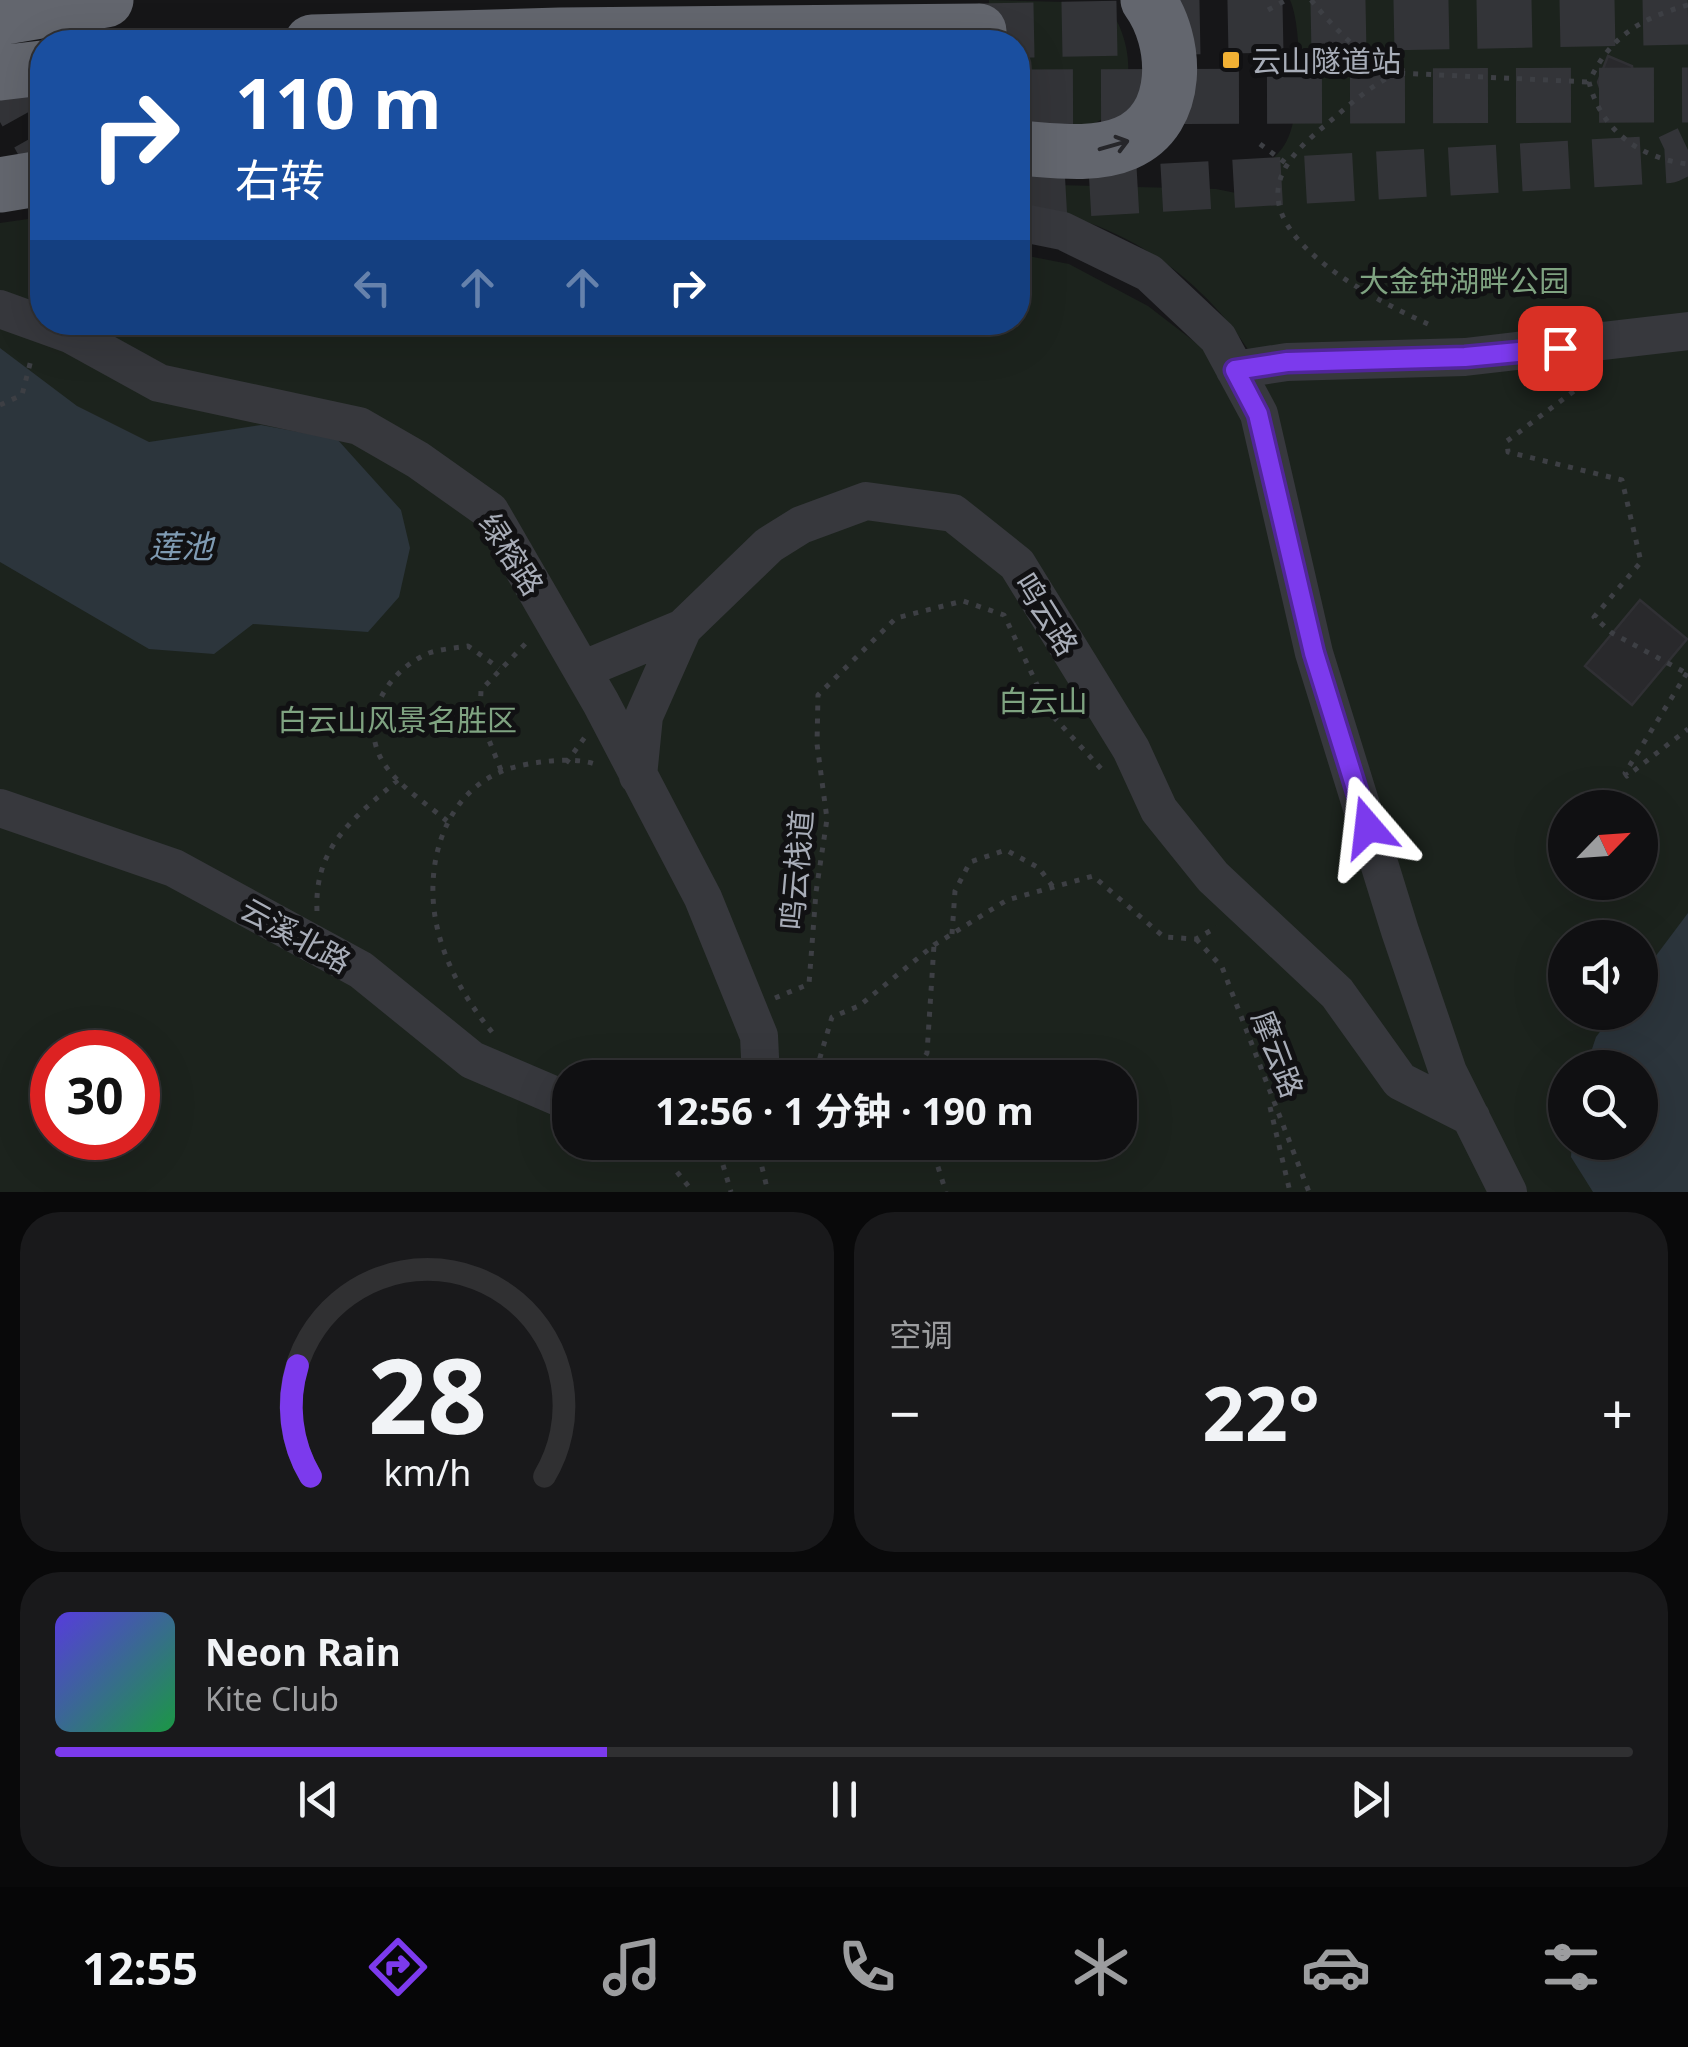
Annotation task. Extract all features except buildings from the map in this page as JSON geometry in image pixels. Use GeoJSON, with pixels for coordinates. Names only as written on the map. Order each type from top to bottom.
{"type":"FeatureCollection","features":[{"type":"Feature","properties":{"kind":"highway"},"geometry":{"type":"LineString","coordinates":[[0,18],[106,0]]}},
{"type":"Feature","properties":{"kind":"highway"},"geometry":{"type":"LineString","coordinates":[[1030,148],[1100,150],[1126,143],[1143,133],[1162,110],[1169,82],[1167,34],[1148,0]]}},
{"type":"Feature","properties":{"kind":"highway"},"geometry":{"type":"LineString","coordinates":[[0,73],[30,69]]}},
{"type":"Feature","properties":{"kind":"highway"},"geometry":{"type":"LineString","coordinates":[[0,148],[30,144]]}},
{"type":"Feature","properties":{"kind":"highway"},"geometry":{"type":"LineString","coordinates":[[0,185],[30,180]]}},
{"type":"Feature","properties":{"kind":"street"},"geometry":{"type":"LineString","coordinates":[[1030,224],[1063,231],[1149,273],[1218,338],[1258,414],[1314,653],[1400,931],[1448,1072],[1508,1192]]}},
{"type":"Feature","properties":{"kind":"street","name":"绿榕路"},"geometry":{"type":"LineString","coordinates":[[0,309],[30,320]]}},
{"type":"Feature","properties":{"kind":"street"},"geometry":{"type":"LineString","coordinates":[[1235,370],[1287,362],[1465,357],[1688,331]]}},
{"type":"Feature","properties":{"kind":"street","name":"绿榕路"},"geometry":{"type":"LineString","coordinates":[[72,335],[159,383],[359,426],[418,460],[490,511],[582,670],[703,898],[759,1036],[760,1060]]}},
{"type":"Feature","properties":{"kind":"street","name":"鸣云路"},"geometry":{"type":"LineString","coordinates":[[638,776],[644,716],[683,628],[768,545],[801,525],[866,502],[952,513],[1017,564],[1131,749],[1159,810],[1213,877],[1337,992],[1400,1081],[1471,1117]]}},
{"type":"Feature","properties":{"kind":"street"},"geometry":{"type":"LineString","coordinates":[[582,670],[683,628]]}},
{"type":"Feature","properties":{"kind":"street","name":"云溪北路"},"geometry":{"type":"LineString","coordinates":[[0,808],[174,868],[361,970],[472,1060],[552,1094]]}},
{"type":"Feature","properties":{"kind":"path"},"geometry":{"type":"LineString","coordinates":[[1268,10],[1286,0]]}},
{"type":"Feature","properties":{"kind":"path"},"geometry":{"type":"LineString","coordinates":[[1310,0],[1372,62],[1398,74],[1589,82]]}},
{"type":"Feature","properties":{"kind":"path"},"geometry":{"type":"LineString","coordinates":[[1688,6],[1634,24],[1616,38],[1589,82],[1595,104],[1617,135],[1651,154],[1688,164]]}},
{"type":"Feature","properties":{"kind":"path"},"geometry":{"type":"LineString","coordinates":[[1398,74],[1348,106],[1306,142],[1287,164],[1278,188],[1280,208],[1309,250],[1358,289],[1440,330]]}},
{"type":"Feature","properties":{"kind":"path"},"geometry":{"type":"LineString","coordinates":[[1260,144],[1287,164]]}},
{"type":"Feature","properties":{"kind":"path"},"geometry":{"type":"LineString","coordinates":[[0,404],[22,395],[37,335]]}},
{"type":"Feature","properties":{"kind":"path"},"geometry":{"type":"LineString","coordinates":[[1588,344],[1589,380],[1506,441],[1508,452],[1622,480],[1640,562],[1594,617],[1612,633],[1687,673],[1625,773],[1627,776],[1688,729]]}},
{"type":"Feature","properties":{"kind":"path","name":"鸣云栈道"},"geometry":{"type":"LineString","coordinates":[[749,1008],[809,984],[816,892],[827,819],[817,744],[818,695],[896,618],[963,602],[1004,615],[1051,714],[1126,798],[1159,810]]}},
{"type":"Feature","properties":{"kind":"path"},"geometry":{"type":"LineString","coordinates":[[501,770],[480,718],[481,690],[520,646],[555,622]]}},
{"type":"Feature","properties":{"kind":"path"},"geometry":{"type":"LineString","coordinates":[[447,821],[384,762],[374,736],[375,710],[385,688],[407,665],[432,652],[468,646],[499,668]]}},
{"type":"Feature","properties":{"kind":"path"},"geometry":{"type":"LineString","coordinates":[[497,1038],[456,978],[438,932],[432,888],[447,821],[455,806],[501,770],[532,763],[588,761],[638,776]]}},
{"type":"Feature","properties":{"kind":"path"},"geometry":{"type":"LineString","coordinates":[[321,948],[316,880],[341,829],[400,779]]}},
{"type":"Feature","properties":{"kind":"path"},"geometry":{"type":"LineString","coordinates":[[819,1060],[832,1017],[859,1006],[934,945],[952,934],[1007,900],[1053,887],[1039,868],[1006,850],[970,862],[955,891],[952,934]]}},
{"type":"Feature","properties":{"kind":"path","name":"摩云路"},"geometry":{"type":"LineString","coordinates":[[1053,887],[1093,876],[1164,937],[1196,939],[1222,968],[1266,1090],[1309,1192]]}},
{"type":"Feature","properties":{"kind":"path"},"geometry":{"type":"LineString","coordinates":[[923,1060],[927,1053],[934,945]]}},
{"type":"Feature","properties":{"kind":"path"},"geometry":{"type":"LineString","coordinates":[[1266,1090],[1290,1192]]}},
{"type":"Feature","properties":{"kind":"path"},"geometry":{"type":"LineString","coordinates":[[760,1160],[768,1192]]}},
{"type":"Feature","properties":{"kind":"path"},"geometry":{"type":"LineString","coordinates":[[936,1160],[946,1192]]}},
{"type":"Feature","properties":{"kind":"green space"},"geometry":{"type":"Polygon","coordinates":[[[989,0],[1105,3],[1115,17],[1127,52],[1126,87],[1119,103],[1107,116],[1090,125],[1030,130],[1030,30],[987,30],[989,0]]]}},
{"type":"Feature","properties":{"kind":"green space","name":"白云山"},"geometry":{"type":"Polygon","coordinates":[[[1290,0],[1688,0],[1688,1192],[0,1192],[0,223],[30,219],[30,335],[1030,335],[1030,256],[1069,264],[1148,306],[1204,349],[1251,354],[1198,290],[1154,255],[1071,217],[1030,211],[1030,184],[1216,189],[1236,193],[1285,144],[1295,114],[1299,73],[1297,31],[1290,0]]]}},
{"type":"Feature","properties":{"kind":"water","name":"莲池"},"geometry":{"type":"Polygon","coordinates":[[[0,348],[77,406],[149,442],[261,425],[337,439],[401,510],[410,548],[399,597],[368,632],[253,624],[214,654],[149,649],[0,562],[0,348]]]}},
{"type":"Feature","properties":{"kind":"water"},"geometry":{"type":"Polygon","coordinates":[[[1688,913],[1688,1192],[1593,1192],[1573,1160],[1658,1160],[1658,1050],[1592,1050],[1601,1030],[1658,1030],[1658,953],[1688,913]]]}},
{"type":"Feature","properties":{"kind":"tunnel"},"geometry":{"type":"LineString","coordinates":[[1030,30],[1688,17]]}},
{"type":"Feature","properties":{"kind":"tunnel"},"geometry":{"type":"LineString","coordinates":[[0,73],[30,127]]}},
{"type":"Feature","properties":{"kind":"tunnel"},"geometry":{"type":"LineString","coordinates":[[1030,97],[1688,95]]}},
{"type":"Feature","properties":{"kind":"tunnel"},"geometry":{"type":"LineString","coordinates":[[1030,195],[1669,159],[1688,150]]}},
{"type":"Feature","properties":{"kind":"place","name":"云山隧道站"},"geometry":{"type":"Point","coordinates":[1231,60]}},
{"type":"Feature","properties":{"kind":"route"},"geometry":{"type":"LineString","coordinates":[[1368,827],[1314,653],[1278,486],[1258,414],[1235,370],[1287,362],[1465,357],[1560,348]]}},
{"type":"Feature","properties":{"kind":"park label","name":"大金钟湖畔公园"},"geometry":{"type":"Point","coordinates":[1464,280]}},
{"type":"Feature","properties":{"kind":"park label","name":"白云山风景名胜区"},"geometry":{"type":"Point","coordinates":[397,719]}}]}
